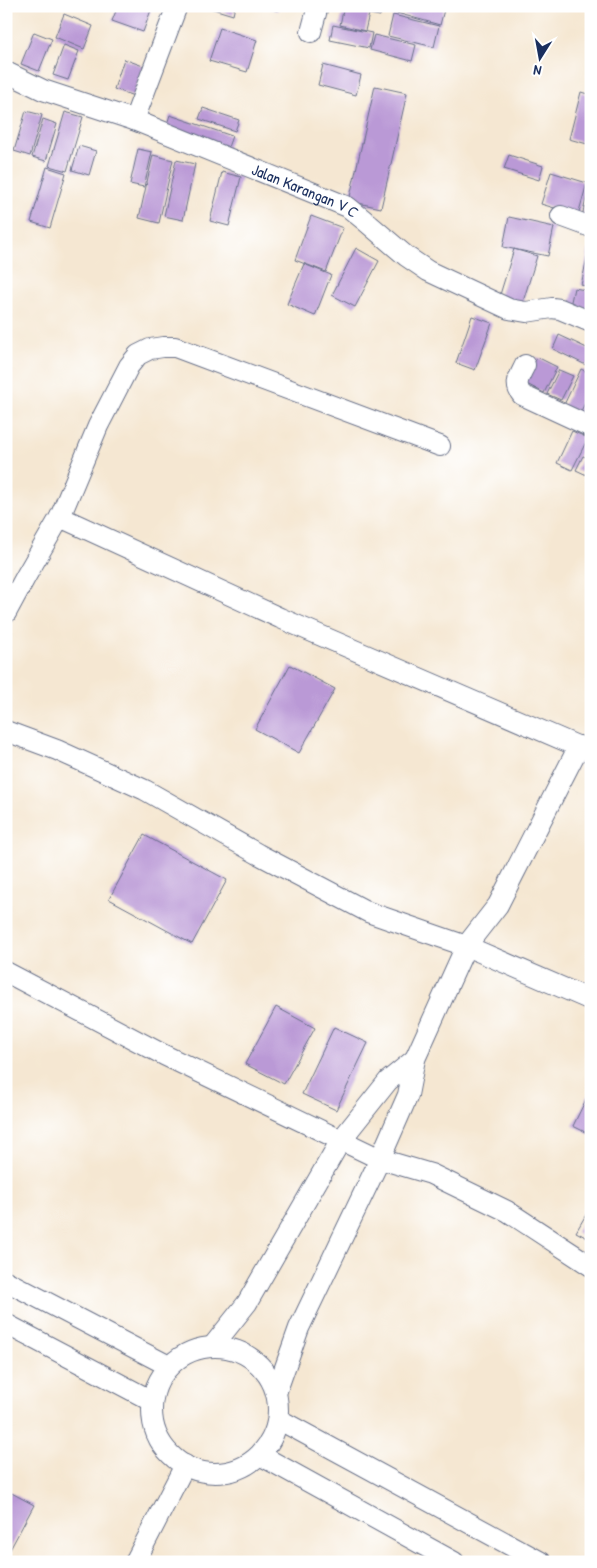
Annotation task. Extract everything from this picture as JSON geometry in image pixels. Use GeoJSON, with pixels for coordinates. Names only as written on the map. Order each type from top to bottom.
{"type":"FeatureCollection","features":[{"type":"Feature","properties":{"kind":"street"},"geometry":{"type":"LineString","coordinates":[[134,120],[177,6]]}},
{"type":"Feature","properties":{"kind":"street"},"geometry":{"type":"LineString","coordinates":[[311,32],[318,6]]}},
{"type":"Feature","properties":{"kind":"street","name":"Jalan Karangan V C"},"geometry":{"type":"LineString","coordinates":[[6,72],[43,90],[134,120],[348,208],[428,271],[509,309],[526,312],[552,308],[560,309],[591,322]]}},
{"type":"Feature","properties":{"kind":"street"},"geometry":{"type":"LineString","coordinates":[[561,216],[591,227]]}},
{"type":"Feature","properties":{"kind":"street"},"geometry":{"type":"LineString","coordinates":[[6,613],[60,517],[98,426],[129,366],[138,355],[150,349],[174,347],[440,446]]}},
{"type":"Feature","properties":{"kind":"street"},"geometry":{"type":"LineString","coordinates":[[525,365],[517,385],[518,391],[522,395],[591,427]]}},
{"type":"Feature","properties":{"kind":"street"},"geometry":{"type":"LineString","coordinates":[[60,517],[280,618],[585,749],[498,905],[466,946],[415,1059],[408,1095],[380,1159],[299,1328],[276,1393]]}},
{"type":"Feature","properties":{"kind":"street"},"geometry":{"type":"LineString","coordinates":[[6,730],[57,750],[145,790],[258,854],[368,912],[466,946],[591,1000]]}},
{"type":"Feature","properties":{"kind":"street"},"geometry":{"type":"LineString","coordinates":[[6,972],[164,1055],[380,1159],[431,1174],[507,1211],[591,1266]]}},
{"type":"Feature","properties":{"kind":"street"},"geometry":{"type":"LineString","coordinates":[[212,1347],[247,1303],[341,1140],[388,1081],[415,1059]]}},
{"type":"Feature","properties":{"kind":"street"},"geometry":{"type":"LineString","coordinates":[[6,1281],[169,1366]]}},
{"type":"Feature","properties":{"kind":"street"},"geometry":{"type":"LineString","coordinates":[[6,1324],[152,1401]]}},
{"type":"Feature","properties":{"kind":"street"},"geometry":{"type":"LineString","coordinates":[[212,1347],[240,1352],[263,1369],[276,1393],[278,1419],[272,1439],[260,1455],[237,1469],[211,1473],[185,1466],[165,1449],[154,1426],[152,1401],[158,1383],[169,1366],[189,1352],[212,1347]]}},
{"type":"Feature","properties":{"kind":"street"},"geometry":{"type":"LineString","coordinates":[[278,1419],[541,1562]]}},
{"type":"Feature","properties":{"kind":"street"},"geometry":{"type":"LineString","coordinates":[[260,1455],[454,1562]]}},
{"type":"Feature","properties":{"kind":"street"},"geometry":{"type":"LineString","coordinates":[[135,1562],[185,1466]]}},
{"type":"Feature","properties":{"kind":"building"},"geometry":{"type":"Polygon","coordinates":[[[118,6],[141,6],[151,10],[143,32],[112,21],[118,6]]]}},
{"type":"Feature","properties":{"kind":"building"},"geometry":{"type":"Polygon","coordinates":[[[211,6],[235,6],[233,15],[210,8],[211,6]]]}},
{"type":"Feature","properties":{"kind":"building"},"geometry":{"type":"Polygon","coordinates":[[[263,6],[279,6],[278,11],[263,6]]]}},
{"type":"Feature","properties":{"kind":"building"},"geometry":{"type":"Polygon","coordinates":[[[344,6],[382,6],[380,16],[369,14],[365,31],[340,25],[344,6]]]}},
{"type":"Feature","properties":{"kind":"building"},"geometry":{"type":"Polygon","coordinates":[[[395,6],[445,6],[440,25],[393,12],[395,6]]]}},
{"type":"Feature","properties":{"kind":"building"},"geometry":{"type":"Polygon","coordinates":[[[64,14],[93,26],[84,49],[55,37],[64,14]]]}},
{"type":"Feature","properties":{"kind":"building"},"geometry":{"type":"Polygon","coordinates":[[[393,15],[439,26],[434,47],[388,36],[393,15]]]}},
{"type":"Feature","properties":{"kind":"building"},"geometry":{"type":"Polygon","coordinates":[[[333,25],[372,33],[369,48],[330,40],[333,25]]]}},
{"type":"Feature","properties":{"kind":"building"},"geometry":{"type":"Polygon","coordinates":[[[220,28],[257,40],[247,72],[209,61],[220,28]]]}},
{"type":"Feature","properties":{"kind":"building"},"geometry":{"type":"Polygon","coordinates":[[[34,32],[52,39],[39,71],[21,64],[34,32]]]}},
{"type":"Feature","properties":{"kind":"building"},"geometry":{"type":"Polygon","coordinates":[[[374,35],[416,45],[412,61],[370,50],[374,35]]]}},
{"type":"Feature","properties":{"kind":"building"},"geometry":{"type":"Polygon","coordinates":[[[64,45],[79,51],[68,80],[53,75],[64,45]]]}},
{"type":"Feature","properties":{"kind":"building"},"geometry":{"type":"Polygon","coordinates":[[[124,59],[143,66],[134,96],[114,89],[124,59]]]}},
{"type":"Feature","properties":{"kind":"building"},"geometry":{"type":"Polygon","coordinates":[[[323,65],[361,75],[356,95],[318,85],[323,65]]]}},
{"type":"Feature","properties":{"kind":"building"},"geometry":{"type":"Polygon","coordinates":[[[375,86],[407,93],[381,208],[349,201],[375,86]]]}},
{"type":"Feature","properties":{"kind":"building"},"geometry":{"type":"Polygon","coordinates":[[[581,92],[591,95],[591,145],[569,139],[581,92]]]}},
{"type":"Feature","properties":{"kind":"building"},"geometry":{"type":"Polygon","coordinates":[[[203,108],[239,120],[235,131],[199,119],[203,108]]]}},
{"type":"Feature","properties":{"kind":"building"},"geometry":{"type":"Polygon","coordinates":[[[26,111],[42,115],[30,156],[14,151],[26,111]]]}},
{"type":"Feature","properties":{"kind":"building"},"geometry":{"type":"Polygon","coordinates":[[[65,112],[83,117],[67,171],[49,166],[65,112]]]}},
{"type":"Feature","properties":{"kind":"building"},"geometry":{"type":"Polygon","coordinates":[[[170,115],[232,136],[227,150],[165,130],[170,115]]]}},
{"type":"Feature","properties":{"kind":"building"},"geometry":{"type":"Polygon","coordinates":[[[43,119],[57,124],[46,161],[32,157],[43,119]]]}},
{"type":"Feature","properties":{"kind":"building"},"geometry":{"type":"Polygon","coordinates":[[[79,146],[96,151],[89,175],[72,170],[79,146]]]}},
{"type":"Feature","properties":{"kind":"building"},"geometry":{"type":"Polygon","coordinates":[[[138,149],[152,152],[144,187],[130,184],[138,149]]]}},
{"type":"Feature","properties":{"kind":"building"},"geometry":{"type":"Polygon","coordinates":[[[153,155],[173,160],[159,223],[139,218],[153,155]]]}},
{"type":"Feature","properties":{"kind":"building"},"geometry":{"type":"Polygon","coordinates":[[[509,155],[543,166],[539,180],[504,169],[509,155]]]}},
{"type":"Feature","properties":{"kind":"building"},"geometry":{"type":"Polygon","coordinates":[[[176,160],[195,164],[183,220],[164,216],[176,160]]]}},
{"type":"Feature","properties":{"kind":"building"},"geometry":{"type":"Polygon","coordinates":[[[47,167],[66,173],[50,228],[31,222],[47,167]]]}},
{"type":"Feature","properties":{"kind":"building"},"geometry":{"type":"Polygon","coordinates":[[[222,172],[241,177],[229,226],[210,221],[222,172]]]}},
{"type":"Feature","properties":{"kind":"building"},"geometry":{"type":"Polygon","coordinates":[[[551,172],[587,183],[578,215],[541,204],[551,172]]]}},
{"type":"Feature","properties":{"kind":"building"},"geometry":{"type":"Polygon","coordinates":[[[591,181],[591,223],[581,221],[591,181]]]}},
{"type":"Feature","properties":{"kind":"building"},"geometry":{"type":"Polygon","coordinates":[[[311,216],[343,228],[326,272],[295,260],[311,216]]]}},
{"type":"Feature","properties":{"kind":"building"},"geometry":{"type":"Polygon","coordinates":[[[509,217],[554,227],[548,256],[503,247],[509,217]]]}},
{"type":"Feature","properties":{"kind":"building"},"geometry":{"type":"Polygon","coordinates":[[[356,248],[379,261],[355,307],[332,295],[356,248]]]}},
{"type":"Feature","properties":{"kind":"building"},"geometry":{"type":"Polygon","coordinates":[[[514,249],[537,256],[522,305],[499,298],[514,249]]]}},
{"type":"Feature","properties":{"kind":"building"},"geometry":{"type":"Polygon","coordinates":[[[589,249],[591,249],[591,287],[581,285],[589,249]]]}},
{"type":"Feature","properties":{"kind":"building"},"geometry":{"type":"Polygon","coordinates":[[[304,264],[331,275],[315,316],[287,304],[304,264]]]}},
{"type":"Feature","properties":{"kind":"building"},"geometry":{"type":"Polygon","coordinates":[[[574,288],[591,291],[591,310],[570,306],[574,288]]]}},
{"type":"Feature","properties":{"kind":"building"},"geometry":{"type":"Polygon","coordinates":[[[472,316],[492,323],[475,370],[456,363],[472,316]]]}},
{"type":"Feature","properties":{"kind":"building"},"geometry":{"type":"Polygon","coordinates":[[[559,335],[591,350],[591,361],[588,366],[553,349],[559,335]]]}},
{"type":"Feature","properties":{"kind":"building"},"geometry":{"type":"Polygon","coordinates":[[[537,357],[557,367],[544,393],[525,383],[537,357]]]}},
{"type":"Feature","properties":{"kind":"building"},"geometry":{"type":"Polygon","coordinates":[[[581,369],[591,374],[591,391],[578,417],[562,409],[581,369]]]}},
{"type":"Feature","properties":{"kind":"building"},"geometry":{"type":"Polygon","coordinates":[[[559,370],[573,376],[561,400],[547,394],[559,370]]]}},
{"type":"Feature","properties":{"kind":"building"},"geometry":{"type":"Polygon","coordinates":[[[572,431],[588,438],[572,470],[557,463],[572,431]]]}},
{"type":"Feature","properties":{"kind":"building"},"geometry":{"type":"Polygon","coordinates":[[[583,456],[591,459],[591,477],[576,470],[583,456]]]}},
{"type":"Feature","properties":{"kind":"building"},"geometry":{"type":"Polygon","coordinates":[[[290,665],[335,689],[299,753],[255,729],[290,665]]]}},
{"type":"Feature","properties":{"kind":"building"},"geometry":{"type":"Polygon","coordinates":[[[144,835],[227,880],[192,944],[109,899],[144,835]]]}},
{"type":"Feature","properties":{"kind":"building"},"geometry":{"type":"Polygon","coordinates":[[[276,1007],[315,1028],[284,1084],[245,1064],[276,1007]]]}},
{"type":"Feature","properties":{"kind":"building"},"geometry":{"type":"Polygon","coordinates":[[[334,1027],[368,1043],[336,1110],[302,1094],[334,1027]]]}},
{"type":"Feature","properties":{"kind":"building"},"geometry":{"type":"Polygon","coordinates":[[[591,1089],[591,1135],[573,1126],[591,1089]]]}},
{"type":"Feature","properties":{"kind":"building"},"geometry":{"type":"Polygon","coordinates":[[[591,1206],[591,1240],[576,1232],[591,1206]]]}},
{"type":"Feature","properties":{"kind":"building"},"geometry":{"type":"Polygon","coordinates":[[[6,1490],[34,1505],[6,1557],[6,1490]]]}}]}
